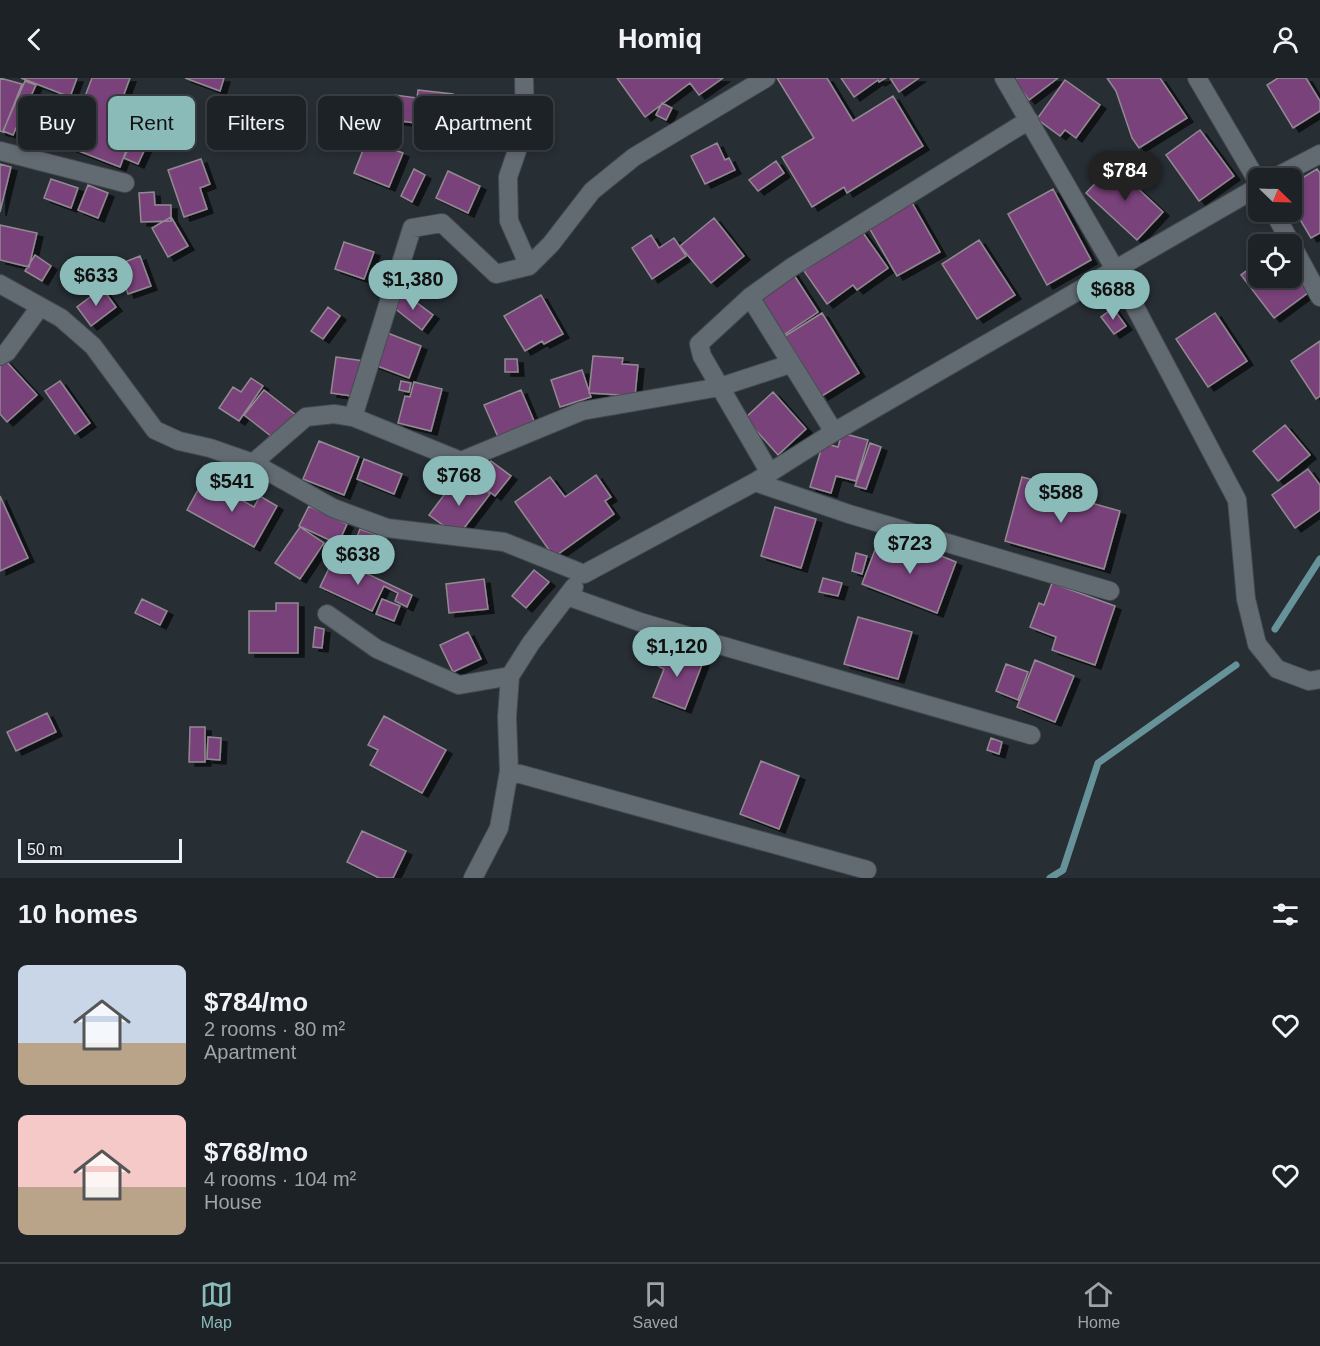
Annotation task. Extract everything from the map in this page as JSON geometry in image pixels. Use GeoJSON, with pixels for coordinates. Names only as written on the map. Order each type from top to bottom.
{"type":"FeatureCollection","features":[{"type":"Feature","properties":{"kind":"street"},"geometry":{"type":"LineString","coordinates":[[524,78],[525,127],[508,177],[509,221],[529,266]]}},
{"type":"Feature","properties":{"kind":"street"},"geometry":{"type":"LineString","coordinates":[[353,417],[412,228],[442,223],[496,274],[529,266],[551,244],[592,191],[634,157],[766,78]]}},
{"type":"Feature","properties":{"kind":"street"},"geometry":{"type":"LineString","coordinates":[[1004,78],[1116,271],[1237,500],[1246,599],[1257,644],[1277,669],[1309,681],[1320,679]]}},
{"type":"Feature","properties":{"kind":"street"},"geometry":{"type":"LineString","coordinates":[[1197,78],[1250,168]]}},
{"type":"Feature","properties":{"kind":"street"},"geometry":{"type":"LineString","coordinates":[[1029,120],[792,267],[750,297],[699,344],[702,356],[720,387],[762,478],[849,514],[1110,591]]}},
{"type":"Feature","properties":{"kind":"street"},"geometry":{"type":"LineString","coordinates":[[0,151],[125,183]]}},
{"type":"Feature","properties":{"kind":"street"},"geometry":{"type":"LineString","coordinates":[[1293,168],[1320,154]]}},
{"type":"Feature","properties":{"kind":"street"},"geometry":{"type":"LineString","coordinates":[[472,878],[499,828],[509,771],[507,717],[510,676],[531,643],[584,574],[762,478],[834,432],[1248,193]]}},
{"type":"Feature","properties":{"kind":"street"},"geometry":{"type":"LineString","coordinates":[[1279,222],[1320,297]]}},
{"type":"Feature","properties":{"kind":"street"},"geometry":{"type":"LineString","coordinates":[[0,284],[62,318],[93,346],[155,430],[179,441],[210,448],[253,463],[333,508],[387,528],[504,542],[584,574]]}},
{"type":"Feature","properties":{"kind":"street"},"geometry":{"type":"LineString","coordinates":[[750,297],[834,432]]}},
{"type":"Feature","properties":{"kind":"street"},"geometry":{"type":"LineString","coordinates":[[0,356],[7,352],[40,307]]}},
{"type":"Feature","properties":{"kind":"street"},"geometry":{"type":"LineString","coordinates":[[253,463],[306,417],[334,414],[353,417],[461,461],[582,411],[720,387],[790,364]]}},
{"type":"Feature","properties":{"kind":"street"},"geometry":{"type":"LineString","coordinates":[[567,596],[640,622],[1031,735]]}},
{"type":"Feature","properties":{"kind":"street"},"geometry":{"type":"LineString","coordinates":[[327,614],[377,650],[459,685],[510,676]]}},
{"type":"Feature","properties":{"kind":"street"},"geometry":{"type":"LineString","coordinates":[[509,771],[867,870]]}},
{"type":"Feature","properties":{"kind":"building"},"geometry":{"type":"Polygon","coordinates":[[[0,78],[22,84],[3,132],[0,131],[0,78]]]}},
{"type":"Feature","properties":{"kind":"building"},"geometry":{"type":"Polygon","coordinates":[[[21,78],[77,78],[70,96],[21,78]]]}},
{"type":"Feature","properties":{"kind":"building"},"geometry":{"type":"Polygon","coordinates":[[[92,78],[130,78],[123,96],[108,96],[108,150],[126,150],[120,167],[76,150],[96,150],[96,96],[85,96],[92,78]]]}},
{"type":"Feature","properties":{"kind":"building"},"geometry":{"type":"Polygon","coordinates":[[[185,78],[224,78],[220,91],[185,78]]]}},
{"type":"Feature","properties":{"kind":"building"},"geometry":{"type":"Polygon","coordinates":[[[617,78],[723,78],[699,95],[690,83],[645,117],[617,78]]]}},
{"type":"Feature","properties":{"kind":"building"},"geometry":{"type":"Polygon","coordinates":[[[777,78],[827,78],[853,121],[893,96],[923,146],[847,193],[844,187],[812,207],[782,157],[814,138],[777,78]]]}},
{"type":"Feature","properties":{"kind":"building"},"geometry":{"type":"Polygon","coordinates":[[[841,78],[886,78],[879,82],[878,80],[854,97],[841,78]]]}},
{"type":"Feature","properties":{"kind":"building"},"geometry":{"type":"Polygon","coordinates":[[[890,78],[919,78],[899,92],[890,78]]]}},
{"type":"Feature","properties":{"kind":"building"},"geometry":{"type":"Polygon","coordinates":[[[1012,78],[1058,78],[1029,100],[1012,78]]]}},
{"type":"Feature","properties":{"kind":"building"},"geometry":{"type":"Polygon","coordinates":[[[1107,78],[1160,78],[1187,118],[1139,148],[1132,138],[1116,91],[1107,78]]]}},
{"type":"Feature","properties":{"kind":"building"},"geometry":{"type":"Polygon","coordinates":[[[1278,78],[1306,78],[1320,101],[1320,111],[1293,128],[1267,85],[1278,78]]]}},
{"type":"Feature","properties":{"kind":"building"},"geometry":{"type":"Polygon","coordinates":[[[1065,80],[1100,105],[1076,138],[1065,130],[1060,136],[1037,119],[1065,80]]]}},
{"type":"Feature","properties":{"kind":"building"},"geometry":{"type":"Polygon","coordinates":[[[25,81],[36,85],[31,96],[18,96],[25,81]]]}},
{"type":"Feature","properties":{"kind":"building"},"geometry":{"type":"Polygon","coordinates":[[[418,90],[453,94],[453,96],[417,96],[418,90]]]}},
{"type":"Feature","properties":{"kind":"building"},"geometry":{"type":"Polygon","coordinates":[[[395,95],[414,98],[414,123],[402,121],[402,96],[395,95]]]}},
{"type":"Feature","properties":{"kind":"building"},"geometry":{"type":"Polygon","coordinates":[[[18,97],[18,129],[16,128],[13,135],[3,131],[18,97]]]}},
{"type":"Feature","properties":{"kind":"building"},"geometry":{"type":"Polygon","coordinates":[[[662,103],[672,108],[666,120],[656,115],[662,103]]]}},
{"type":"Feature","properties":{"kind":"building"},"geometry":{"type":"Polygon","coordinates":[[[1200,130],[1234,176],[1199,201],[1166,155],[1200,130]]]}},
{"type":"Feature","properties":{"kind":"building"},"geometry":{"type":"Polygon","coordinates":[[[717,143],[725,160],[729,158],[735,170],[705,184],[691,156],[717,143]]]}},
{"type":"Feature","properties":{"kind":"building"},"geometry":{"type":"Polygon","coordinates":[[[128,150],[144,150],[138,164],[124,158],[128,150]]]}},
{"type":"Feature","properties":{"kind":"building"},"geometry":{"type":"Polygon","coordinates":[[[363,150],[395,150],[403,153],[389,187],[354,173],[363,150]]]}},
{"type":"Feature","properties":{"kind":"building"},"geometry":{"type":"Polygon","coordinates":[[[201,159],[210,184],[200,188],[207,209],[184,217],[168,170],[201,159]]]}},
{"type":"Feature","properties":{"kind":"building"},"geometry":{"type":"Polygon","coordinates":[[[776,161],[784,173],[758,191],[749,180],[776,161]]]}},
{"type":"Feature","properties":{"kind":"building"},"geometry":{"type":"Polygon","coordinates":[[[0,164],[11,167],[0,212],[0,164]]]}},
{"type":"Feature","properties":{"kind":"building"},"geometry":{"type":"Polygon","coordinates":[[[1113,165],[1163,212],[1137,240],[1086,193],[1113,165]]]}},
{"type":"Feature","properties":{"kind":"building"},"geometry":{"type":"Polygon","coordinates":[[[414,169],[425,175],[412,202],[401,196],[414,169]]]}},
{"type":"Feature","properties":{"kind":"building"},"geometry":{"type":"Polygon","coordinates":[[[1317,169],[1320,173],[1320,233],[1311,238],[1302,222],[1302,178],[1317,169]]]}},
{"type":"Feature","properties":{"kind":"building"},"geometry":{"type":"Polygon","coordinates":[[[448,171],[480,186],[468,213],[436,198],[448,171]]]}},
{"type":"Feature","properties":{"kind":"building"},"geometry":{"type":"Polygon","coordinates":[[[51,179],[78,188],[71,208],[44,198],[51,179]]]}},
{"type":"Feature","properties":{"kind":"building"},"geometry":{"type":"Polygon","coordinates":[[[88,185],[108,193],[98,218],[78,210],[88,185]]]}},
{"type":"Feature","properties":{"kind":"building"},"geometry":{"type":"Polygon","coordinates":[[[1053,189],[1091,260],[1047,285],[1008,214],[1053,189]]]}},
{"type":"Feature","properties":{"kind":"building"},"geometry":{"type":"Polygon","coordinates":[[[154,192],[155,205],[171,205],[171,221],[141,222],[139,193],[154,192]]]}},
{"type":"Feature","properties":{"kind":"building"},"geometry":{"type":"Polygon","coordinates":[[[911,201],[940,252],[897,276],[868,226],[911,201]]]}},
{"type":"Feature","properties":{"kind":"building"},"geometry":{"type":"Polygon","coordinates":[[[171,217],[188,246],[168,257],[152,228],[171,217]]]}},
{"type":"Feature","properties":{"kind":"building"},"geometry":{"type":"Polygon","coordinates":[[[714,218],[744,256],[711,283],[680,246],[714,218]]]}},
{"type":"Feature","properties":{"kind":"building"},"geometry":{"type":"Polygon","coordinates":[[[0,225],[37,233],[29,267],[0,260],[0,225]]]}},
{"type":"Feature","properties":{"kind":"building"},"geometry":{"type":"Polygon","coordinates":[[[861,230],[888,268],[857,290],[853,285],[827,304],[804,271],[861,230]]]}},
{"type":"Feature","properties":{"kind":"building"},"geometry":{"type":"Polygon","coordinates":[[[651,235],[659,248],[674,238],[686,256],[652,279],[632,248],[651,235]]]}},
{"type":"Feature","properties":{"kind":"building"},"geometry":{"type":"Polygon","coordinates":[[[979,240],[1015,295],[977,319],[942,264],[979,240]]]}},
{"type":"Feature","properties":{"kind":"building"},"geometry":{"type":"Polygon","coordinates":[[[344,242],[374,252],[364,279],[335,269],[344,242]]]}},
{"type":"Feature","properties":{"kind":"building"},"geometry":{"type":"Polygon","coordinates":[[[35,255],[51,266],[42,281],[25,271],[35,255]]]}},
{"type":"Feature","properties":{"kind":"building"},"geometry":{"type":"Polygon","coordinates":[[[140,256],[151,286],[128,294],[117,265],[140,256]]]}},
{"type":"Feature","properties":{"kind":"building"},"geometry":{"type":"Polygon","coordinates":[[[1248,270],[1248,284],[1241,275],[1248,270]]]}},
{"type":"Feature","properties":{"kind":"building"},"geometry":{"type":"Polygon","coordinates":[[[792,272],[818,312],[782,336],[756,296],[792,272]]]}},
{"type":"Feature","properties":{"kind":"building"},"geometry":{"type":"Polygon","coordinates":[[[1302,282],[1309,292],[1274,318],[1251,288],[1302,288],[1302,282]]]}},
{"type":"Feature","properties":{"kind":"building"},"geometry":{"type":"Polygon","coordinates":[[[102,288],[116,307],[91,326],[77,307],[102,288]]]}},
{"type":"Feature","properties":{"kind":"building"},"geometry":{"type":"Polygon","coordinates":[[[404,293],[433,315],[422,330],[393,307],[404,293]]]}},
{"type":"Feature","properties":{"kind":"building"},"geometry":{"type":"Polygon","coordinates":[[[541,295],[563,334],[544,344],[542,341],[525,351],[504,316],[541,295]]]}},
{"type":"Feature","properties":{"kind":"building"},"geometry":{"type":"Polygon","coordinates":[[[328,307],[340,316],[323,339],[311,331],[328,307]]]}},
{"type":"Feature","properties":{"kind":"building"},"geometry":{"type":"Polygon","coordinates":[[[1113,308],[1126,326],[1114,334],[1101,317],[1113,308]]]}},
{"type":"Feature","properties":{"kind":"building"},"geometry":{"type":"Polygon","coordinates":[[[822,313],[859,373],[822,396],[785,336],[822,313]]]}},
{"type":"Feature","properties":{"kind":"building"},"geometry":{"type":"Polygon","coordinates":[[[1215,313],[1247,361],[1208,387],[1176,339],[1215,313]]]}},
{"type":"Feature","properties":{"kind":"building"},"geometry":{"type":"Polygon","coordinates":[[[385,332],[421,346],[409,378],[372,364],[385,332]]]}},
{"type":"Feature","properties":{"kind":"building"},"geometry":{"type":"Polygon","coordinates":[[[1320,341],[1320,396],[1316,399],[1291,361],[1320,341]]]}},
{"type":"Feature","properties":{"kind":"building"},"geometry":{"type":"Polygon","coordinates":[[[593,356],[623,358],[622,364],[638,365],[635,396],[589,393],[593,356]]]}},
{"type":"Feature","properties":{"kind":"building"},"geometry":{"type":"Polygon","coordinates":[[[336,357],[364,361],[359,397],[331,393],[336,357]]]}},
{"type":"Feature","properties":{"kind":"building"},"geometry":{"type":"Polygon","coordinates":[[[505,359],[517,359],[518,372],[505,372],[505,359]]]}},
{"type":"Feature","properties":{"kind":"building"},"geometry":{"type":"Polygon","coordinates":[[[5,360],[37,395],[7,422],[0,414],[0,365],[5,360]]]}},
{"type":"Feature","properties":{"kind":"building"},"geometry":{"type":"Polygon","coordinates":[[[582,370],[591,397],[560,407],[551,380],[582,370]]]}},
{"type":"Feature","properties":{"kind":"building"},"geometry":{"type":"Polygon","coordinates":[[[251,378],[263,386],[239,421],[219,408],[233,387],[241,392],[251,378]]]}},
{"type":"Feature","properties":{"kind":"building"},"geometry":{"type":"Polygon","coordinates":[[[60,381],[90,423],[75,434],[45,391],[60,381]]]}},
{"type":"Feature","properties":{"kind":"building"},"geometry":{"type":"Polygon","coordinates":[[[401,381],[411,383],[409,392],[399,390],[401,381]]]}},
{"type":"Feature","properties":{"kind":"building"},"geometry":{"type":"Polygon","coordinates":[[[414,382],[442,389],[431,431],[398,423],[405,396],[410,397],[414,382]]]}},
{"type":"Feature","properties":{"kind":"building"},"geometry":{"type":"Polygon","coordinates":[[[264,390],[296,415],[276,440],[244,415],[264,390]]]}},
{"type":"Feature","properties":{"kind":"building"},"geometry":{"type":"Polygon","coordinates":[[[521,390],[537,428],[501,444],[484,405],[521,390]]]}},
{"type":"Feature","properties":{"kind":"building"},"geometry":{"type":"Polygon","coordinates":[[[773,392],[806,429],[778,455],[745,418],[773,392]]]}},
{"type":"Feature","properties":{"kind":"building"},"geometry":{"type":"Polygon","coordinates":[[[1285,425],[1310,455],[1278,481],[1253,451],[1285,425]]]}},
{"type":"Feature","properties":{"kind":"building"},"geometry":{"type":"Polygon","coordinates":[[[842,433],[868,440],[856,481],[836,476],[831,493],[810,487],[823,443],[838,447],[842,433]]]}},
{"type":"Feature","properties":{"kind":"building"},"geometry":{"type":"Polygon","coordinates":[[[319,441],[359,457],[344,495],[303,479],[319,441]]]}},
{"type":"Feature","properties":{"kind":"building"},"geometry":{"type":"Polygon","coordinates":[[[870,443],[881,447],[866,489],[855,486],[870,443]]]}},
{"type":"Feature","properties":{"kind":"building"},"geometry":{"type":"Polygon","coordinates":[[[364,459],[402,474],[394,494],[357,479],[364,459]]]}},
{"type":"Feature","properties":{"kind":"building"},"geometry":{"type":"Polygon","coordinates":[[[491,461],[511,476],[495,496],[475,480],[491,461]]]}},
{"type":"Feature","properties":{"kind":"building"},"geometry":{"type":"Polygon","coordinates":[[[1308,469],[1320,485],[1320,510],[1295,528],[1272,495],[1308,469]]]}},
{"type":"Feature","properties":{"kind":"building"},"geometry":{"type":"Polygon","coordinates":[[[596,475],[611,497],[605,501],[614,514],[554,557],[515,502],[550,477],[565,497],[596,475]]]}},
{"type":"Feature","properties":{"kind":"building"},"geometry":{"type":"Polygon","coordinates":[[[1022,477],[1061,487],[1059,494],[1120,511],[1104,569],[1005,541],[1022,477]]]}},
{"type":"Feature","properties":{"kind":"building"},"geometry":{"type":"Polygon","coordinates":[[[204,479],[254,507],[260,496],[277,506],[254,547],[187,510],[204,479]]]}},
{"type":"Feature","properties":{"kind":"building"},"geometry":{"type":"Polygon","coordinates":[[[473,481],[490,494],[458,536],[429,515],[453,483],[465,492],[473,481]]]}},
{"type":"Feature","properties":{"kind":"building"},"geometry":{"type":"Polygon","coordinates":[[[0,496],[28,558],[0,571],[0,496]]]}},
{"type":"Feature","properties":{"kind":"building"},"geometry":{"type":"Polygon","coordinates":[[[309,506],[347,524],[338,544],[299,526],[309,506]]]}},
{"type":"Feature","properties":{"kind":"building"},"geometry":{"type":"Polygon","coordinates":[[[775,507],[816,519],[801,568],[761,556],[775,507]]]}},
{"type":"Feature","properties":{"kind":"building"},"geometry":{"type":"Polygon","coordinates":[[[300,527],[324,543],[300,579],[275,563],[300,527]]]}},
{"type":"Feature","properties":{"kind":"building"},"geometry":{"type":"Polygon","coordinates":[[[360,529],[383,537],[377,556],[353,547],[360,529]]]}},
{"type":"Feature","properties":{"kind":"building"},"geometry":{"type":"Polygon","coordinates":[[[893,539],[911,545],[906,558],[919,563],[924,549],[956,562],[937,613],[862,584],[878,542],[890,547],[893,539]]]}},
{"type":"Feature","properties":{"kind":"building"},"geometry":{"type":"Polygon","coordinates":[[[856,553],[867,556],[862,574],[852,571],[856,553]]]}},
{"type":"Feature","properties":{"kind":"building"},"geometry":{"type":"Polygon","coordinates":[[[334,558],[412,595],[407,607],[395,601],[398,593],[384,586],[372,611],[320,587],[334,558]]]}},
{"type":"Feature","properties":{"kind":"building"},"geometry":{"type":"Polygon","coordinates":[[[534,570],[549,582],[526,608],[512,596],[534,570]]]}},
{"type":"Feature","properties":{"kind":"building"},"geometry":{"type":"Polygon","coordinates":[[[823,578],[842,583],[838,596],[819,592],[823,578]]]}},
{"type":"Feature","properties":{"kind":"building"},"geometry":{"type":"Polygon","coordinates":[[[484,579],[488,609],[449,613],[446,584],[484,579]]]}},
{"type":"Feature","properties":{"kind":"building"},"geometry":{"type":"Polygon","coordinates":[[[1052,583],[1115,606],[1095,665],[1052,650],[1056,637],[1030,627],[1039,603],[1044,605],[1052,583]]]}},
{"type":"Feature","properties":{"kind":"building"},"geometry":{"type":"Polygon","coordinates":[[[142,599],[167,611],[160,625],[135,613],[142,599]]]}},
{"type":"Feature","properties":{"kind":"building"},"geometry":{"type":"Polygon","coordinates":[[[382,599],[400,606],[394,621],[376,614],[382,599]]]}},
{"type":"Feature","properties":{"kind":"building"},"geometry":{"type":"Polygon","coordinates":[[[276,603],[298,603],[298,653],[249,653],[249,611],[276,611],[276,603]]]}},
{"type":"Feature","properties":{"kind":"building"},"geometry":{"type":"Polygon","coordinates":[[[858,617],[912,632],[898,679],[844,664],[858,617]]]}},
{"type":"Feature","properties":{"kind":"building"},"geometry":{"type":"Polygon","coordinates":[[[315,627],[324,629],[322,648],[313,647],[315,627]]]}},
{"type":"Feature","properties":{"kind":"building"},"geometry":{"type":"Polygon","coordinates":[[[468,632],[481,659],[453,672],[440,645],[468,632]]]}},
{"type":"Feature","properties":{"kind":"building"},"geometry":{"type":"Polygon","coordinates":[[[665,648],[703,662],[685,709],[653,697],[664,669],[658,666],[665,648]]]}},
{"type":"Feature","properties":{"kind":"building"},"geometry":{"type":"Polygon","coordinates":[[[1035,660],[1074,676],[1055,722],[1017,707],[1035,660]]]}},
{"type":"Feature","properties":{"kind":"building"},"geometry":{"type":"Polygon","coordinates":[[[1006,664],[1028,672],[1018,700],[996,691],[1006,664]]]}},
{"type":"Feature","properties":{"kind":"building"},"geometry":{"type":"Polygon","coordinates":[[[47,713],[56,732],[16,751],[7,732],[47,713]]]}},
{"type":"Feature","properties":{"kind":"building"},"geometry":{"type":"Polygon","coordinates":[[[384,716],[446,750],[422,793],[370,765],[378,750],[368,745],[384,716]]]}},
{"type":"Feature","properties":{"kind":"building"},"geometry":{"type":"Polygon","coordinates":[[[190,727],[205,727],[205,762],[189,762],[190,727]]]}},
{"type":"Feature","properties":{"kind":"building"},"geometry":{"type":"Polygon","coordinates":[[[208,737],[221,738],[220,760],[207,759],[208,737]]]}},
{"type":"Feature","properties":{"kind":"building"},"geometry":{"type":"Polygon","coordinates":[[[991,738],[1002,742],[999,754],[987,750],[991,738]]]}},
{"type":"Feature","properties":{"kind":"building"},"geometry":{"type":"Polygon","coordinates":[[[761,761],[799,776],[779,829],[740,814],[761,761]]]}},
{"type":"Feature","properties":{"kind":"building"},"geometry":{"type":"Polygon","coordinates":[[[362,831],[406,851],[393,878],[379,878],[347,862],[362,831]]]}},
{"type":"Feature","properties":{"kind":"waterway"},"geometry":{"type":"LineString","coordinates":[[1275,629],[1320,559]]}},
{"type":"Feature","properties":{"kind":"waterway"},"geometry":{"type":"LineString","coordinates":[[1050,878],[1063,870],[1098,763],[1236,665]]}}]}
